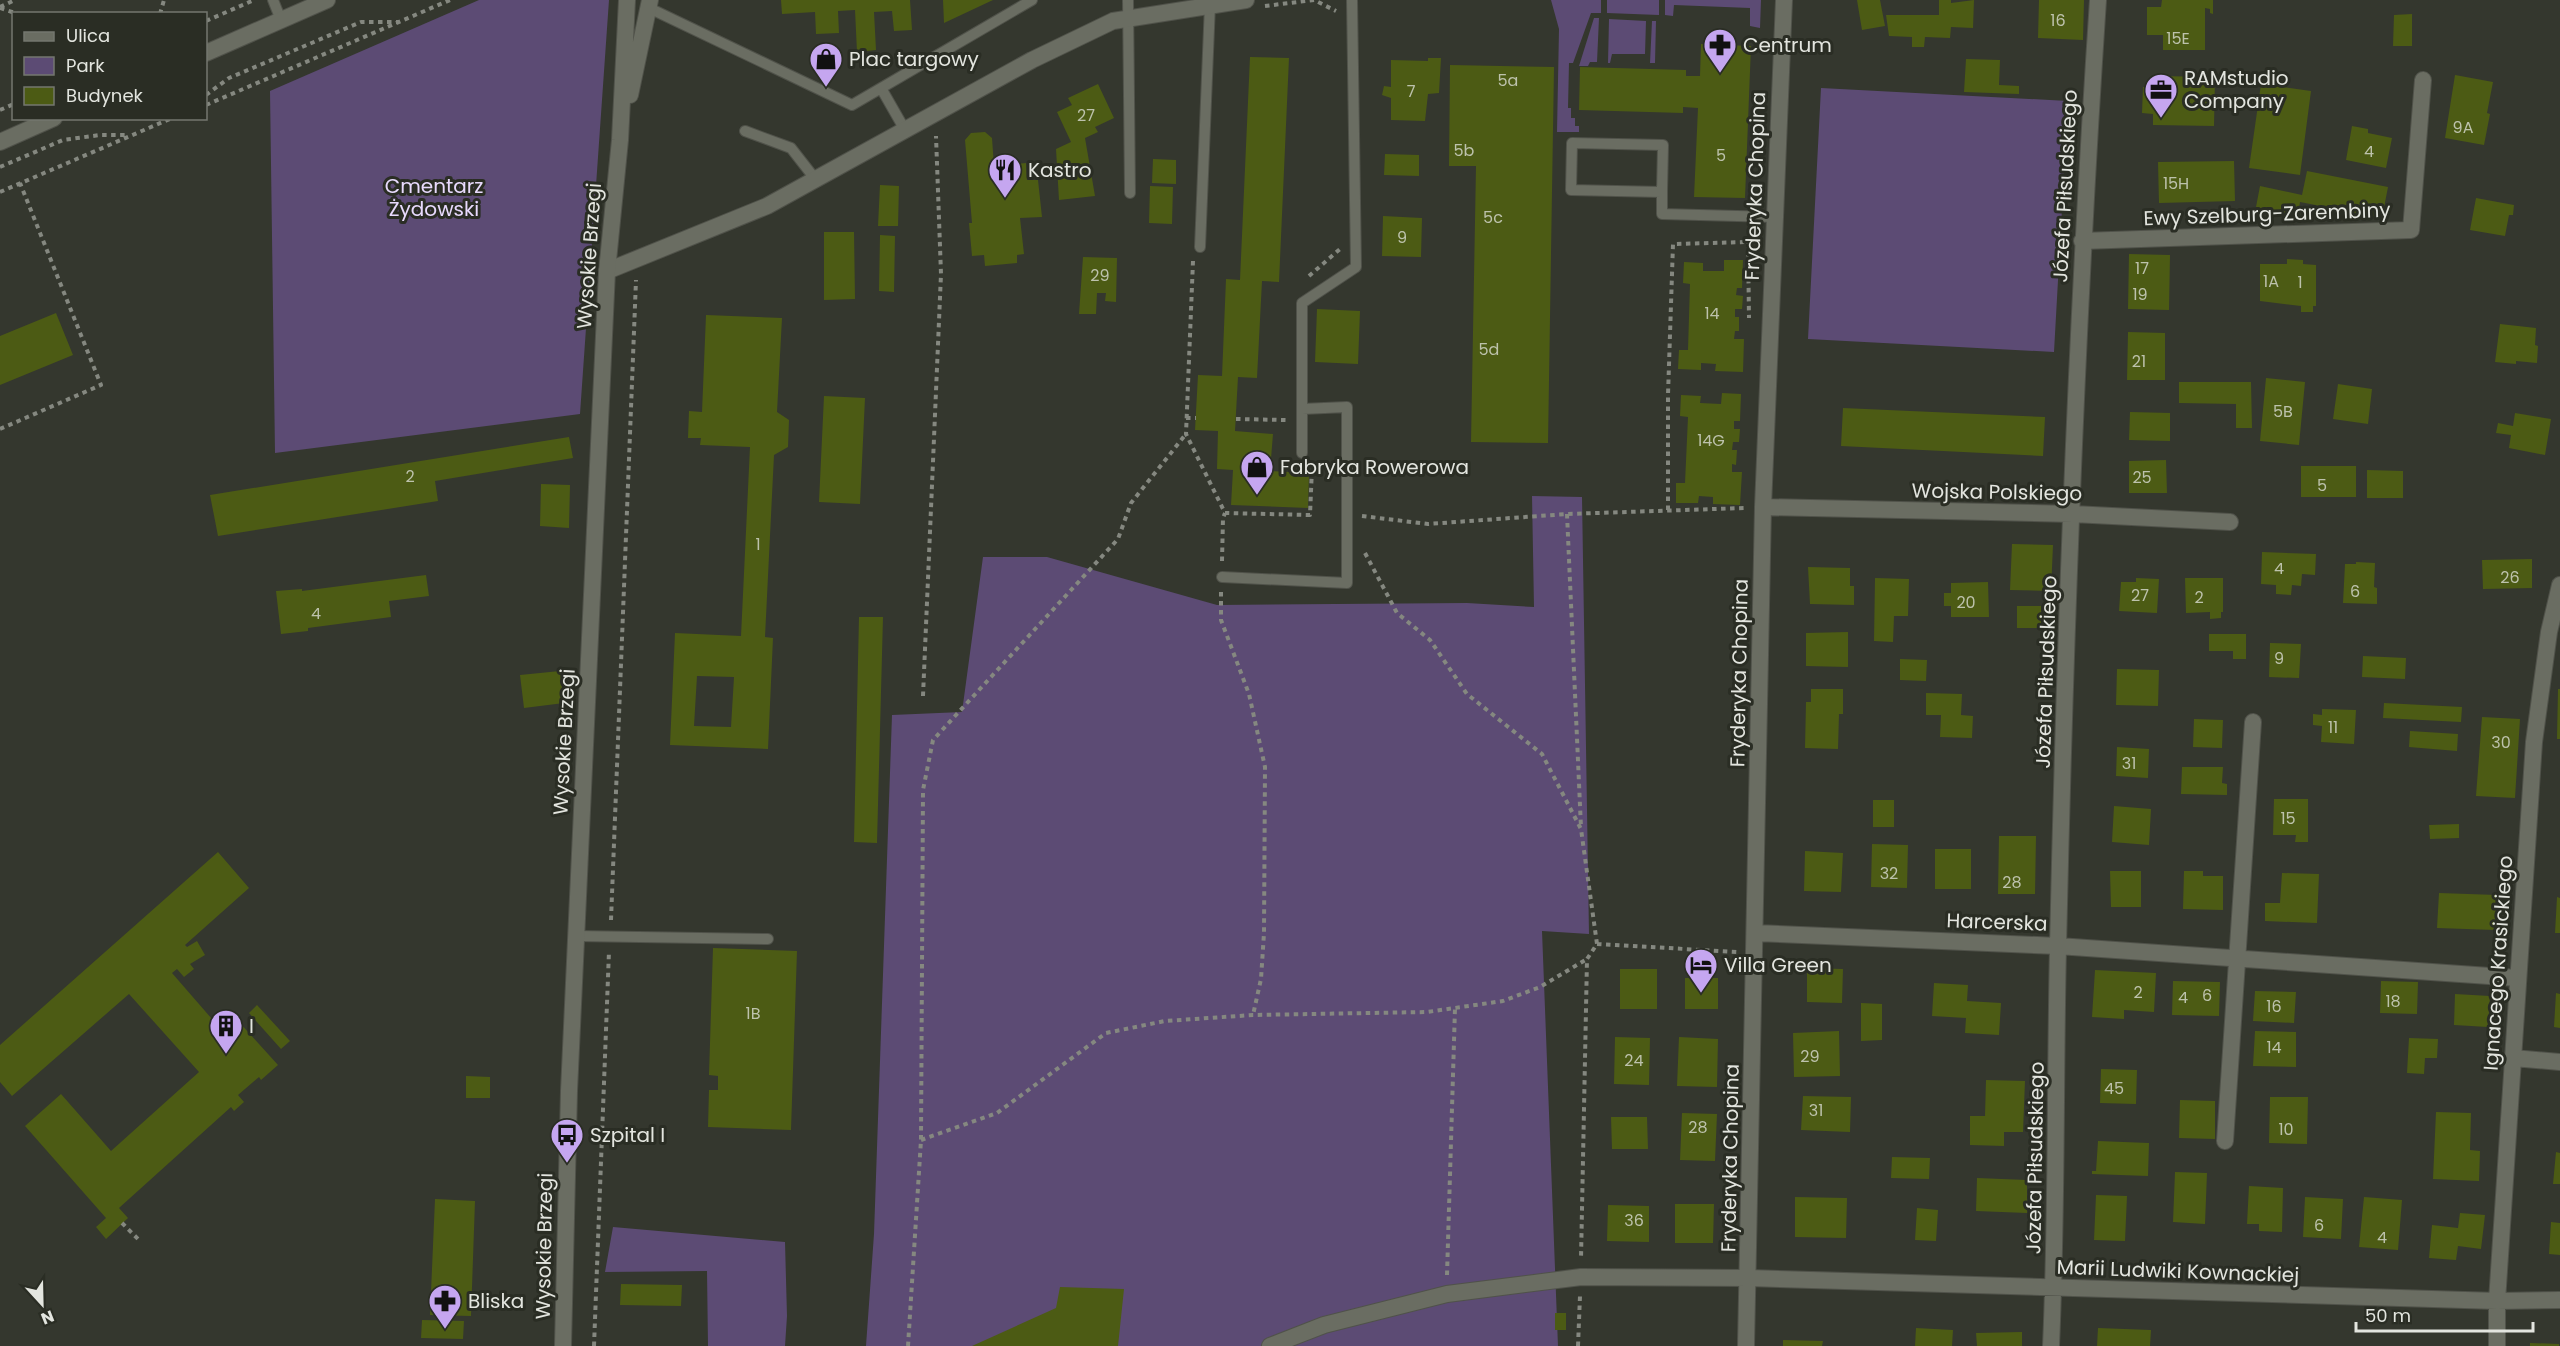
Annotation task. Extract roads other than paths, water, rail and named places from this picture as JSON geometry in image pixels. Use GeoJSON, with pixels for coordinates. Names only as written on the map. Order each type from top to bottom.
{"type":"FeatureCollection","features":[{"type":"Feature","properties":{"kind":"street"},"geometry":{"type":"LineString","coordinates":[[207,53],[327,0]]}},
{"type":"Feature","properties":{"kind":"street","name":"Wysokie Brzegi"},"geometry":{"type":"LineString","coordinates":[[563,1346],[569,1090],[607,271],[620,140],[627,0]]}},
{"type":"Feature","properties":{"kind":"street","name":"Fryderyka Chopina"},"geometry":{"type":"LineString","coordinates":[[1746,1346],[1763,507],[1784,0]]}},
{"type":"Feature","properties":{"kind":"street","name":"Józefa Piłsudskiego"},"geometry":{"type":"LineString","coordinates":[[2051,1346],[2054,1289],[2058,946],[2082,241],[2098,0]]}},
{"type":"Feature","properties":{"kind":"street","name":"Wysokie Brzegi"},"geometry":{"type":"LineString","coordinates":[[620,140],[650,4]]}},
{"type":"Feature","properties":{"kind":"street"},"geometry":{"type":"LineString","coordinates":[[607,271],[767,206],[1032,60],[1113,21],[1210,4],[1251,4]]}},
{"type":"Feature","properties":{"kind":"street","name":"Ewy Szelburg-Zarembiny"},"geometry":{"type":"LineString","coordinates":[[2082,241],[2411,230],[2423,80]]}},
{"type":"Feature","properties":{"kind":"street"},"geometry":{"type":"LineString","coordinates":[[0,142],[50,120]]}},
{"type":"Feature","properties":{"kind":"street","name":"Wojska Polskiego"},"geometry":{"type":"LineString","coordinates":[[1763,507],[2073,514],[2230,522]]}},
{"type":"Feature","properties":{"kind":"street","name":"Ignacego Krasickiego"},"geometry":{"type":"LineString","coordinates":[[2497,1346],[2497,1301],[2534,742],[2549,632],[2560,585]]}},
{"type":"Feature","properties":{"kind":"street"},"geometry":{"type":"LineString","coordinates":[[2225,1141],[2253,723]]}},
{"type":"Feature","properties":{"kind":"street","name":"Harcerska"},"geometry":{"type":"LineString","coordinates":[[1756,933],[2058,946],[2518,978]]}},
{"type":"Feature","properties":{"kind":"street"},"geometry":{"type":"LineString","coordinates":[[2513,1058],[2560,1062]]}},
{"type":"Feature","properties":{"kind":"street","name":"Marii Ludwiki Kownackiej"},"geometry":{"type":"LineString","coordinates":[[1270,1346],[1324,1325],[1447,1294],[1581,1277],[1749,1278],[2054,1289],[2497,1301],[2560,1300]]}},
{"type":"Feature","properties":{"kind":"lane"},"geometry":{"type":"LineString","coordinates":[[273,0],[281,20]]}},
{"type":"Feature","properties":{"kind":"lane"},"geometry":{"type":"LineString","coordinates":[[650,4],[852,105],[1032,0]]}},
{"type":"Feature","properties":{"kind":"lane"},"geometry":{"type":"LineString","coordinates":[[1128,0],[1130,193]]}},
{"type":"Feature","properties":{"kind":"lane"},"geometry":{"type":"LineString","coordinates":[[1302,453],[1302,303],[1356,267],[1352,0]]}},
{"type":"Feature","properties":{"kind":"lane"},"geometry":{"type":"LineString","coordinates":[[1200,247],[1210,4]]}},
{"type":"Feature","properties":{"kind":"lane"},"geometry":{"type":"LineString","coordinates":[[881,88],[905,130]]}},
{"type":"Feature","properties":{"kind":"lane"},"geometry":{"type":"LineString","coordinates":[[745,130],[791,148],[816,180]]}},
{"type":"Feature","properties":{"kind":"lane"},"geometry":{"type":"LineString","coordinates":[[1662,192],[1571,190],[1572,143],[1663,145],[1662,214],[1775,217]]}},
{"type":"Feature","properties":{"kind":"lane"},"geometry":{"type":"LineString","coordinates":[[1222,577],[1347,583],[1347,407],[1302,410]]}},
{"type":"Feature","properties":{"kind":"lane"},"geometry":{"type":"LineString","coordinates":[[576,936],[768,939]]}},
{"type":"Feature","properties":{"kind":"place","name":"Centrum"},"geometry":{"type":"Point","coordinates":[1720,74]}},
{"type":"Feature","properties":{"kind":"place","name":"Plac targowy"},"geometry":{"type":"Point","coordinates":[826,88]}},
{"type":"Feature","properties":{"kind":"place","name":"RAMstudio Company"},"geometry":{"type":"Point","coordinates":[2161,119]}},
{"type":"Feature","properties":{"kind":"place","name":"Kastro"},"geometry":{"type":"Point","coordinates":[1005,199]}},
{"type":"Feature","properties":{"kind":"place","name":"Fabryka Rowerowa"},"geometry":{"type":"Point","coordinates":[1257,496]}},
{"type":"Feature","properties":{"kind":"place","name":"Villa Green"},"geometry":{"type":"Point","coordinates":[1701,994]}},
{"type":"Feature","properties":{"kind":"place","name":"I"},"geometry":{"type":"Point","coordinates":[226,1055]}},
{"type":"Feature","properties":{"kind":"place","name":"Szpital I"},"geometry":{"type":"Point","coordinates":[567,1164]}},
{"type":"Feature","properties":{"kind":"place","name":"Bliska"},"geometry":{"type":"Point","coordinates":[445,1330]}},
{"type":"Feature","properties":{"kind":"park label","name":"Cmentarz Żydowski"},"geometry":{"type":"Point","coordinates":[434,198]}}]}
